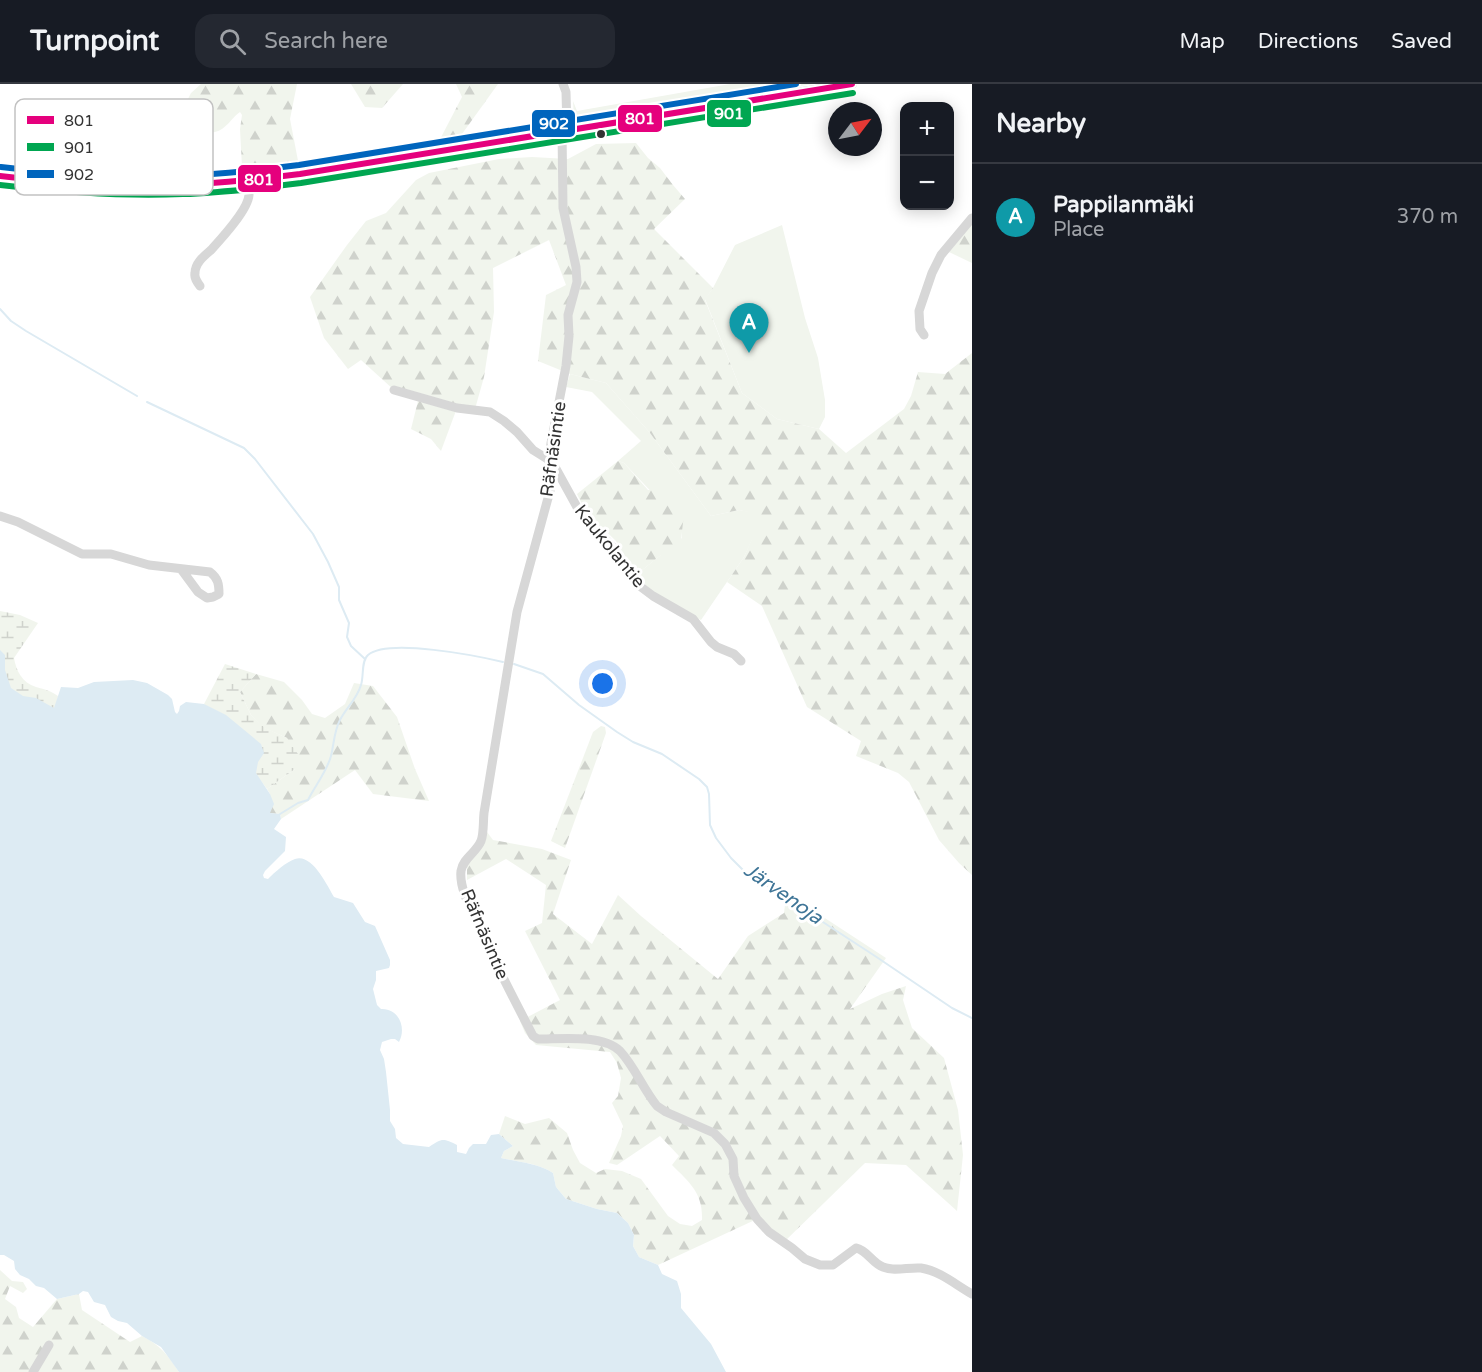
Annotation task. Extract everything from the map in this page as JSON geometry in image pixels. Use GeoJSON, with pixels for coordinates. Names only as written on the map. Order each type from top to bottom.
{"type":"FeatureCollection","features":[{"type":"Feature","properties":{"kind":"main road"},"geometry":{"type":"LineString","coordinates":[[213,183],[300,174],[852,84]]}},
{"type":"Feature","properties":{"kind":"main road"},"geometry":{"type":"LineString","coordinates":[[0,176],[15,178]]}},
{"type":"Feature","properties":{"kind":"street","name":"Räfnäsintie"},"geometry":{"type":"LineString","coordinates":[[563,84],[566,92],[562,208],[576,267],[577,282],[568,315],[569,336],[566,366],[550,443],[550,487],[517,612],[484,813],[482,840],[465,861],[461,872],[466,896],[489,950],[532,1036],[538,1039],[597,1041],[610,1044],[620,1052],[657,1106],[714,1133],[725,1144],[733,1159],[734,1176],[744,1198],[757,1219],[769,1232],[819,1266],[833,1264],[856,1248],[881,1267],[924,1268],[939,1274],[972,1294]]}},
{"type":"Feature","properties":{"kind":"street"},"geometry":{"type":"LineString","coordinates":[[200,286],[194,275],[196,267],[242,211],[249,197],[247,180]]}},
{"type":"Feature","properties":{"kind":"street"},"geometry":{"type":"LineString","coordinates":[[924,335],[920,329],[919,311],[932,273],[941,255],[972,218]]}},
{"type":"Feature","properties":{"kind":"street"},"geometry":{"type":"LineString","coordinates":[[394,390],[439,404],[490,412],[504,421],[533,450],[549,460]]}},
{"type":"Feature","properties":{"kind":"street","name":"Kaukolantie"},"geometry":{"type":"LineString","coordinates":[[549,460],[577,507],[616,551],[641,587],[693,619],[711,642],[734,654],[741,661]]}},
{"type":"Feature","properties":{"kind":"street"},"geometry":{"type":"LineString","coordinates":[[0,516],[18,522],[82,554],[111,554],[149,565],[181,569]]}},
{"type":"Feature","properties":{"kind":"street"},"geometry":{"type":"LineString","coordinates":[[33,1372],[49,1345]]}},
{"type":"Feature","properties":{"kind":"green space"},"geometry":{"type":"Polygon","coordinates":[[[201,84],[297,84],[290,119],[299,166],[239,170],[242,167],[240,129],[242,115],[240,112],[226,126],[213,132],[213,99],[188,99],[201,84]]]}},
{"type":"Feature","properties":{"kind":"green space"},"geometry":{"type":"Polygon","coordinates":[[[351,84],[403,84],[382,108],[365,107],[351,84]]]}},
{"type":"Feature","properties":{"kind":"green space"},"geometry":{"type":"Polygon","coordinates":[[[456,84],[498,84],[462,134],[437,145],[462,97],[456,84]]]}},
{"type":"Feature","properties":{"kind":"green space"},"geometry":{"type":"Polygon","coordinates":[[[730,84],[813,84],[603,117],[578,119],[574,117],[573,101],[577,111],[730,84]]]}},
{"type":"Feature","properties":{"kind":"green space"},"geometry":{"type":"Polygon","coordinates":[[[636,143],[685,199],[654,229],[713,288],[705,300],[742,393],[777,419],[819,429],[846,453],[904,409],[911,396],[918,372],[945,374],[972,353],[972,875],[939,840],[909,782],[898,773],[856,756],[861,741],[807,707],[762,606],[727,582],[744,557],[760,520],[757,514],[739,510],[711,516],[650,433],[606,383],[570,374],[538,361],[546,295],[566,285],[549,240],[493,268],[494,312],[484,377],[475,409],[457,408],[441,451],[431,439],[411,429],[419,397],[394,390],[361,360],[348,369],[324,338],[310,297],[366,221],[386,213],[416,180],[429,173],[499,159],[532,157],[568,159],[596,144],[636,143]]]}},
{"type":"Feature","properties":{"kind":"green space"},"geometry":{"type":"Polygon","coordinates":[[[972,224],[972,263],[949,252],[972,224]]]}},
{"type":"Feature","properties":{"kind":"green space"},"geometry":{"type":"Polygon","coordinates":[[[782,225],[805,318],[818,358],[825,400],[825,417],[819,429],[777,419],[742,393],[705,299],[735,245],[782,225]]]}},
{"type":"Feature","properties":{"kind":"green space"},"geometry":{"type":"Polygon","coordinates":[[[570,374],[606,383],[650,433],[711,516],[739,510],[757,513],[761,520],[744,557],[701,620],[658,596],[636,575],[682,538],[682,524],[624,463],[618,461],[641,441],[592,392],[566,387],[570,374]]]}},
{"type":"Feature","properties":{"kind":"green space"},"geometry":{"type":"Polygon","coordinates":[[[618,461],[624,463],[648,490],[668,490],[685,511],[680,551],[669,556],[661,555],[636,575],[616,541],[586,512],[577,494],[618,461]]]}},
{"type":"Feature","properties":{"kind":"green space"},"geometry":{"type":"Polygon","coordinates":[[[0,611],[20,615],[38,623],[14,658],[23,679],[31,685],[58,696],[54,725],[0,724],[0,611]]]}},
{"type":"Feature","properties":{"kind":"green space"},"geometry":{"type":"Polygon","coordinates":[[[225,664],[256,674],[240,692],[251,715],[265,728],[287,738],[300,757],[295,769],[267,789],[204,704],[225,664]]]}},
{"type":"Feature","properties":{"kind":"green space"},"geometry":{"type":"Polygon","coordinates":[[[256,674],[284,682],[312,714],[325,718],[345,704],[354,683],[373,686],[397,717],[429,801],[373,794],[355,770],[281,819],[280,814],[269,813],[270,794],[267,789],[295,769],[287,738],[264,728],[251,715],[240,692],[256,674]]]}},
{"type":"Feature","properties":{"kind":"green space"},"geometry":{"type":"Polygon","coordinates":[[[601,726],[605,727],[606,733],[565,848],[551,841],[593,732],[601,726]]]}},
{"type":"Feature","properties":{"kind":"green space"},"geometry":{"type":"Polygon","coordinates":[[[487,832],[493,840],[542,849],[571,860],[553,914],[592,944],[618,895],[718,979],[748,936],[784,913],[785,905],[781,898],[785,892],[886,958],[850,1009],[906,986],[903,1000],[912,1028],[944,1058],[958,1110],[963,1155],[957,1211],[906,1165],[865,1163],[784,1242],[757,1219],[658,1265],[639,1257],[633,1246],[634,1235],[628,1223],[617,1213],[566,1199],[556,1187],[553,1173],[534,1165],[501,1158],[504,1151],[513,1146],[499,1134],[505,1116],[525,1124],[549,1118],[567,1133],[580,1163],[596,1173],[605,1169],[622,1171],[641,1179],[668,1216],[680,1224],[692,1226],[702,1220],[698,1195],[690,1183],[672,1165],[679,1156],[660,1136],[617,1165],[609,1163],[623,1126],[612,1103],[618,1096],[621,1078],[617,1063],[610,1052],[536,1045],[525,1033],[520,1021],[560,1000],[525,931],[542,923],[546,885],[506,859],[467,880],[467,866],[487,832]]]}},
{"type":"Feature","properties":{"kind":"green space"},"geometry":{"type":"Polygon","coordinates":[[[0,1270],[12,1281],[23,1282],[27,1289],[23,1293],[10,1286],[5,1299],[16,1307],[19,1318],[33,1327],[57,1299],[79,1294],[82,1310],[130,1342],[142,1336],[148,1339],[163,1351],[179,1372],[0,1372],[0,1270]]]}},
{"type":"Feature","properties":{"kind":"shaded area"},"geometry":{"type":"Polygon","coordinates":[[[0,650],[5,655],[5,670],[11,688],[23,696],[36,698],[54,708],[61,687],[78,688],[94,682],[133,680],[147,683],[168,695],[172,699],[177,714],[180,706],[186,702],[204,704],[226,715],[261,744],[264,753],[258,762],[256,773],[274,804],[270,813],[280,814],[281,819],[274,829],[286,837],[285,851],[265,871],[264,878],[268,879],[295,859],[301,858],[307,861],[318,871],[334,897],[353,903],[365,922],[375,926],[390,960],[389,968],[376,971],[373,989],[377,1005],[396,1015],[402,1030],[399,1042],[391,1039],[382,1042],[380,1050],[386,1072],[390,1121],[395,1129],[396,1138],[403,1144],[429,1147],[445,1140],[457,1145],[457,1152],[466,1154],[473,1144],[486,1144],[491,1135],[499,1134],[513,1146],[504,1151],[501,1158],[528,1163],[553,1173],[556,1187],[566,1199],[617,1213],[628,1223],[634,1235],[633,1246],[639,1257],[658,1265],[662,1274],[677,1281],[681,1294],[681,1308],[711,1344],[726,1372],[179,1372],[161,1347],[142,1336],[127,1323],[111,1317],[105,1305],[94,1302],[88,1292],[83,1291],[57,1299],[44,1288],[36,1286],[29,1279],[20,1275],[15,1269],[14,1261],[0,1255],[0,650]]]}},
{"type":"Feature","properties":{"kind":"waterway"},"geometry":{"type":"LineString","coordinates":[[0,309],[11,321],[26,331],[137,396]]}},
{"type":"Feature","properties":{"kind":"waterway"},"geometry":{"type":"LineString","coordinates":[[147,402],[244,448],[255,459],[313,534],[339,587],[339,600],[349,623],[347,637],[351,646],[365,659]]}},
{"type":"Feature","properties":{"kind":"waterway","name":"Järvenoja"},"geometry":{"type":"LineString","coordinates":[[280,814],[308,800],[324,773],[331,756],[338,724],[359,690],[364,661],[368,655],[379,650],[413,648],[503,662]]}},
{"type":"Feature","properties":{"kind":"waterway","name":"Järvenoja"},"geometry":{"type":"LineString","coordinates":[[514,664],[543,674],[579,705],[617,732],[633,742],[662,754],[699,779],[707,787],[710,825],[716,838],[743,870],[952,1008],[972,1018]]}},
{"type":"Feature","properties":{"kind":"transit line","name":"902"},"geometry":{"type":"LineString","coordinates":[[213,174],[299,165],[796,84]]}},
{"type":"Feature","properties":{"kind":"transit line","name":"801"},"geometry":{"type":"LineString","coordinates":[[213,183],[300,174],[852,84]]}},
{"type":"Feature","properties":{"kind":"transit line","name":"901"},"geometry":{"type":"LineString","coordinates":[[213,192],[301,183],[853,93]]}},
{"type":"Feature","properties":{"kind":"transit line","name":"902"},"geometry":{"type":"LineString","coordinates":[[1,167],[15,168]]}},
{"type":"Feature","properties":{"kind":"transit line","name":"801"},"geometry":{"type":"LineString","coordinates":[[0,176],[15,178]]}},
{"type":"Feature","properties":{"kind":"transit line","name":"901"},"geometry":{"type":"LineString","coordinates":[[0,185],[15,187]]}},
{"type":"Feature","properties":{"kind":"place","name":"Pappilanmäki"},"geometry":{"type":"Point","coordinates":[749,353]}}]}
